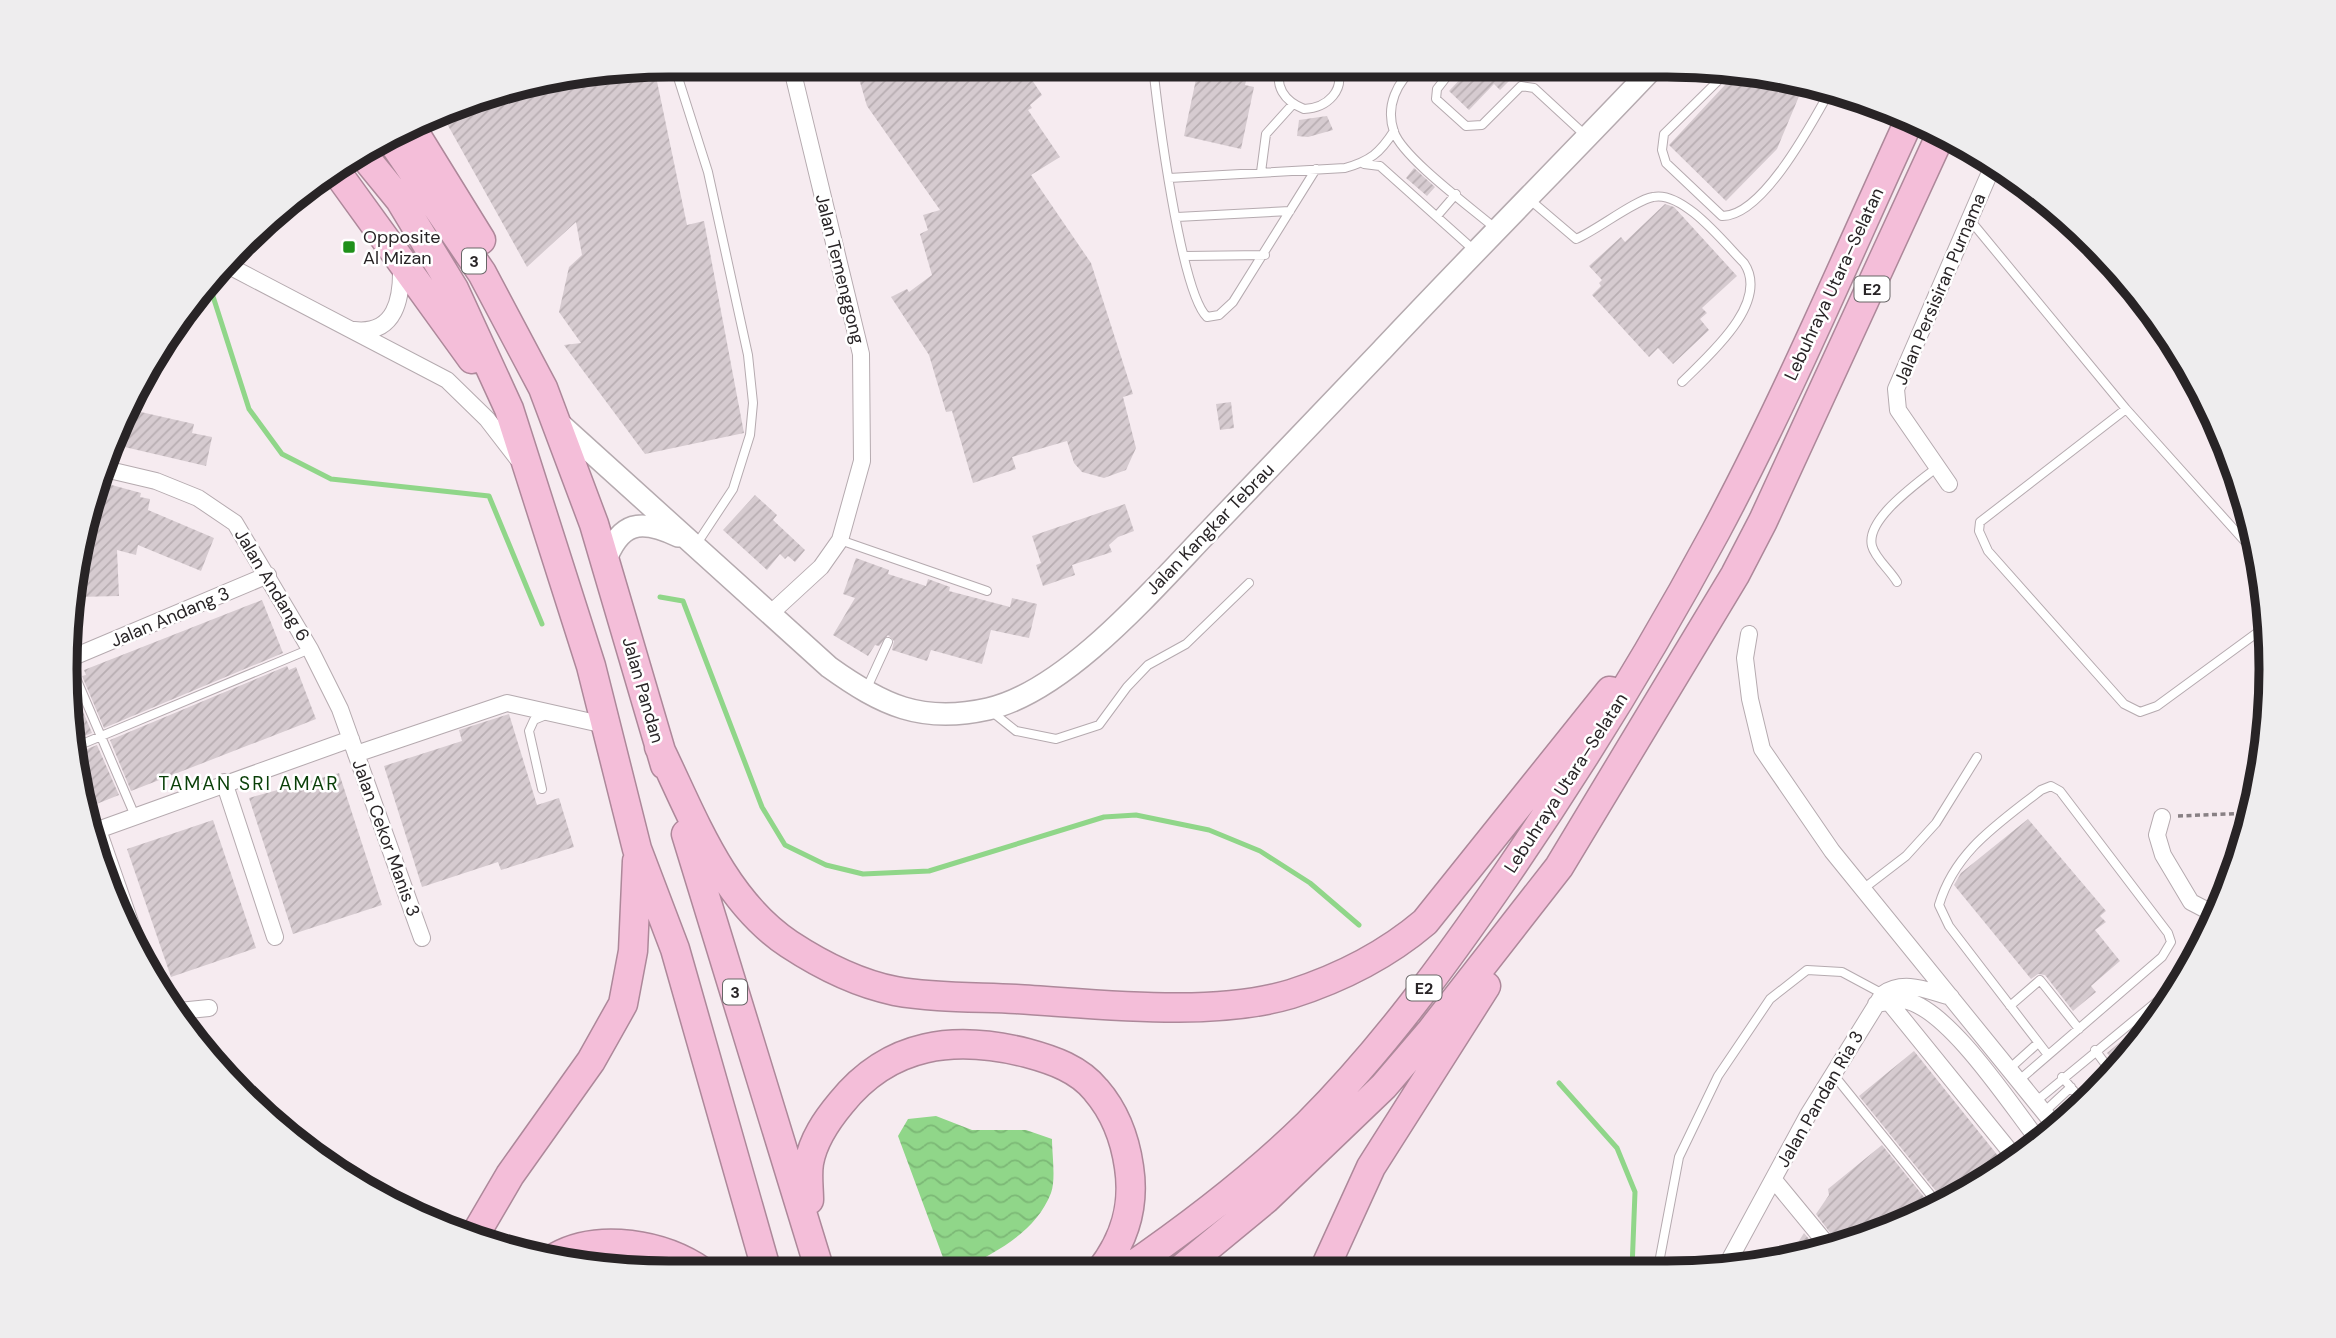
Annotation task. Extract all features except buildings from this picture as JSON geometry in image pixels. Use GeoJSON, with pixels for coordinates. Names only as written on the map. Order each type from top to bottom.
{"type":"FeatureCollection","features":[{"type":"Feature","properties":{"kind":"highway","name":"Lebuhraya Utara–Selatan"},"geometry":{"type":"LineString","coordinates":[[1138,1261],[1239,1187],[1307,1124],[1369,1060],[1458,944],[1598,740],[1717,530],[1906,127]]}},
{"type":"Feature","properties":{"kind":"highway"},"geometry":{"type":"LineString","coordinates":[[416,134],[487,250],[520,317],[543,388]]}},
{"type":"Feature","properties":{"kind":"highway","name":"Lebuhraya Utara–Selatan"},"geometry":{"type":"LineString","coordinates":[[1191,1261],[1266,1199],[1384,1086],[1559,867],[1735,575],[1763,521],[1937,142]]}},
{"type":"Feature","properties":{"kind":"highway","name":"Jalan Pandan"},"geometry":{"type":"LineString","coordinates":[[394,145],[482,273],[543,388],[555,419],[606,562],[659,747],[817,1261]]}},
{"type":"Feature","properties":{"kind":"highway","name":"3"},"geometry":{"type":"LineString","coordinates":[[367,160],[400,200],[454,289],[509,410],[590,666],[637,849],[675,948],[764,1261]]}},
{"type":"Feature","properties":{"kind":"highway"},"geometry":{"type":"LineString","coordinates":[[340,177],[509,410]]}},
{"type":"Feature","properties":{"kind":"highway"},"geometry":{"type":"LineString","coordinates":[[659,747],[718,867],[751,913],[787,943],[834,971],[895,991],[1099,1004],[1222,1007],[1289,994],[1350,972],[1392,950],[1417,929],[1590,714],[1651,645]]}},
{"type":"Feature","properties":{"kind":"highway"},"geometry":{"type":"LineString","coordinates":[[478,1230],[510,1175],[592,1061],[622,1004],[633,951],[637,849]]}},
{"type":"Feature","properties":{"kind":"highway"},"geometry":{"type":"LineString","coordinates":[[1328,1261],[1371,1167],[1559,867]]}},
{"type":"Feature","properties":{"kind":"highway"},"geometry":{"type":"LineString","coordinates":[[810,1236],[808,1165],[832,1114],[855,1086],[884,1062],[934,1046],[1006,1048],[1051,1059],[1075,1071],[1096,1089],[1115,1117],[1126,1145],[1131,1176],[1130,1209],[1119,1243],[1107,1261]]}},
{"type":"Feature","properties":{"kind":"highway"},"geometry":{"type":"LineString","coordinates":[[565,1252],[598,1244],[633,1245],[668,1253],[683,1261]]}},
{"type":"Feature","properties":{"kind":"street","name":"Jalan Temenggong"},"geometry":{"type":"LineString","coordinates":[[771,613],[821,567],[840,540],[862,461],[861,354],[794,77]]}},
{"type":"Feature","properties":{"kind":"street","name":"Jalan Kangkar Tebrau"},"geometry":{"type":"LineString","coordinates":[[555,419],[829,667],[865,692],[900,709],[931,714],[989,709],[1030,693],[1084,656],[1180,561],[1645,77]]}},
{"type":"Feature","properties":{"kind":"street","name":"Jalan Persisiran Purnama"},"geometry":{"type":"LineString","coordinates":[[1949,484],[1898,410],[1896,389],[1990,173]]}},
{"type":"Feature","properties":{"kind":"street"},"geometry":{"type":"LineString","coordinates":[[348,328],[374,329],[389,320],[400,297],[400,261]]}},
{"type":"Feature","properties":{"kind":"street"},"geometry":{"type":"LineString","coordinates":[[234,268],[447,380],[487,419],[527,471]]}},
{"type":"Feature","properties":{"kind":"street","name":"Jalan Andang 6"},"geometry":{"type":"LineString","coordinates":[[112,470],[156,481],[198,498],[235,523],[310,649],[354,746]]}},
{"type":"Feature","properties":{"kind":"street","name":"Jalan Kangkar Tebrau"},"geometry":{"type":"LineString","coordinates":[[606,562],[614,539],[625,529],[641,525],[664,530],[695,545]]}},
{"type":"Feature","properties":{"kind":"street","name":"Jalan Andang 3"},"geometry":{"type":"LineString","coordinates":[[77,655],[268,575]]}},
{"type":"Feature","properties":{"kind":"street"},"geometry":{"type":"LineString","coordinates":[[1749,634],[1745,658],[1750,699],[1762,749],[1796,802],[1863,889],[2049,1120]]}},
{"type":"Feature","properties":{"kind":"street"},"geometry":{"type":"LineString","coordinates":[[99,829],[224,782],[507,703],[605,725]]}},
{"type":"Feature","properties":{"kind":"street","name":"Jalan Cekor Manis 3"},"geometry":{"type":"LineString","coordinates":[[354,746],[422,938]]}},
{"type":"Feature","properties":{"kind":"street"},"geometry":{"type":"LineString","coordinates":[[224,782],[275,937]]}},
{"type":"Feature","properties":{"kind":"street"},"geometry":{"type":"LineString","coordinates":[[2162,817],[2157,835],[2163,855],[2191,902],[2207,911]]}},
{"type":"Feature","properties":{"kind":"street"},"geometry":{"type":"LineString","coordinates":[[1883,1000],[1893,987],[1905,986],[1951,997]]}},
{"type":"Feature","properties":{"kind":"street"},"geometry":{"type":"LineString","coordinates":[[1883,1000],[1905,1000],[1921,1007],[1942,1022],[1960,1040],[2033,1134]]}},
{"type":"Feature","properties":{"kind":"street"},"geometry":{"type":"LineString","coordinates":[[1883,1000],[2010,1151]]}},
{"type":"Feature","properties":{"kind":"street","name":"Jalan Pandan Ria 3"},"geometry":{"type":"LineString","coordinates":[[1731,1257],[1833,1074],[1883,1000]]}},
{"type":"Feature","properties":{"kind":"street"},"geometry":{"type":"LineString","coordinates":[[186,1010],[209,1008]]}},
{"type":"Feature","properties":{"kind":"street"},"geometry":{"type":"LineString","coordinates":[[1774,1180],[1823,1240]]}},
{"type":"Feature","properties":{"kind":"lane"},"geometry":{"type":"LineString","coordinates":[[678,77],[708,172],[748,355],[752,403],[750,435],[733,489],[695,545]]}},
{"type":"Feature","properties":{"kind":"lane"},"geometry":{"type":"LineString","coordinates":[[1154,77],[1161,141],[1185,256],[1198,309],[1207,317],[1219,315],[1233,302],[1265,255],[1316,169]]}},
{"type":"Feature","properties":{"kind":"lane"},"geometry":{"type":"LineString","coordinates":[[1280,77],[1279,86],[1293,104],[1304,109],[1326,103],[1339,83],[1338,77]]}},
{"type":"Feature","properties":{"kind":"lane"},"geometry":{"type":"LineString","coordinates":[[1402,77],[1393,95],[1394,131],[1405,150],[1496,229]]}},
{"type":"Feature","properties":{"kind":"lane"},"geometry":{"type":"LineString","coordinates":[[1446,77],[1437,89],[1436,99],[1466,126],[1482,125],[1521,86],[1527,85],[1534,88],[1588,137]]}},
{"type":"Feature","properties":{"kind":"lane"},"geometry":{"type":"LineString","coordinates":[[1719,79],[1664,134],[1662,150],[1666,163],[1722,216],[1731,216],[1744,210],[1788,164],[1825,99]]}},
{"type":"Feature","properties":{"kind":"lane"},"geometry":{"type":"LineString","coordinates":[[1261,173],[1266,134],[1293,104]]}},
{"type":"Feature","properties":{"kind":"lane"},"geometry":{"type":"LineString","coordinates":[[1362,163],[1381,152],[1394,131]]}},
{"type":"Feature","properties":{"kind":"lane"},"geometry":{"type":"LineString","coordinates":[[1169,178],[1316,169],[1362,163],[1380,166],[1475,251]]}},
{"type":"Feature","properties":{"kind":"lane"},"geometry":{"type":"LineString","coordinates":[[1437,216],[1456,194]]}},
{"type":"Feature","properties":{"kind":"lane"},"geometry":{"type":"LineString","coordinates":[[1529,200],[1576,239],[1653,197],[1676,200],[1698,216],[1744,263],[1750,272],[1750,288],[1736,324],[1725,340],[1682,382]]}},
{"type":"Feature","properties":{"kind":"lane"},"geometry":{"type":"LineString","coordinates":[[1177,217],[1290,211]]}},
{"type":"Feature","properties":{"kind":"lane"},"geometry":{"type":"LineString","coordinates":[[1970,220],[2126,409],[2245,542]]}},
{"type":"Feature","properties":{"kind":"lane"},"geometry":{"type":"LineString","coordinates":[[1185,256],[1265,255]]}},
{"type":"Feature","properties":{"kind":"lane"},"geometry":{"type":"LineString","coordinates":[[2126,409],[1980,522],[1979,531],[1989,551],[2124,704],[2140,712],[2157,706],[2258,632]]}},
{"type":"Feature","properties":{"kind":"lane"},"geometry":{"type":"LineString","coordinates":[[1897,582],[1873,550],[1873,530],[1882,515],[1936,468]]}},
{"type":"Feature","properties":{"kind":"lane"},"geometry":{"type":"LineString","coordinates":[[840,540],[987,591]]}},
{"type":"Feature","properties":{"kind":"lane"},"geometry":{"type":"LineString","coordinates":[[989,709],[1016,731],[1056,739],[1099,725],[1126,687],[1148,665],[1186,644],[1249,583]]}},
{"type":"Feature","properties":{"kind":"lane"},"geometry":{"type":"LineString","coordinates":[[865,692],[888,642]]}},
{"type":"Feature","properties":{"kind":"lane"},"geometry":{"type":"LineString","coordinates":[[82,744],[310,649]]}},
{"type":"Feature","properties":{"kind":"lane"},"geometry":{"type":"LineString","coordinates":[[77,681],[135,816]]}},
{"type":"Feature","properties":{"kind":"lane"},"geometry":{"type":"LineString","coordinates":[[542,789],[529,731],[534,720],[551,713]]}},
{"type":"Feature","properties":{"kind":"lane"},"geometry":{"type":"LineString","coordinates":[[1863,889],[1906,856],[1936,823],[1978,757]]}},
{"type":"Feature","properties":{"kind":"lane"},"geometry":{"type":"LineString","coordinates":[[2012,1077],[2048,1055],[2162,957],[2171,942],[2168,933],[2060,791],[2051,786],[2041,790],[1963,854],[1953,870],[1939,905],[1949,926],[2048,1055]]}},
{"type":"Feature","properties":{"kind":"lane"},"geometry":{"type":"LineString","coordinates":[[1659,1261],[1679,1157],[1718,1076],[1770,999],[1807,970],[1842,972],[1883,1000]]}},
{"type":"Feature","properties":{"kind":"lane"},"geometry":{"type":"LineString","coordinates":[[2010,1006],[2040,981],[2079,1028]]}},
{"type":"Feature","properties":{"kind":"lane"},"geometry":{"type":"LineString","coordinates":[[2038,1108],[2062,1077],[2157,1001]]}},
{"type":"Feature","properties":{"kind":"lane"},"geometry":{"type":"LineString","coordinates":[[2012,1077],[2038,1043]]}},
{"type":"Feature","properties":{"kind":"lane"},"geometry":{"type":"LineString","coordinates":[[2095,1050],[2106,1065]]}},
{"type":"Feature","properties":{"kind":"lane"},"geometry":{"type":"LineString","coordinates":[[1833,1074],[1934,1198]]}},
{"type":"Feature","properties":{"kind":"lane"},"geometry":{"type":"LineString","coordinates":[[2062,1077],[2078,1095]]}},
{"type":"Feature","properties":{"kind":"lane"},"geometry":{"type":"LineString","coordinates":[[2038,1108],[2071,1087]]}},
{"type":"Feature","properties":{"kind":"path"},"geometry":{"type":"LineString","coordinates":[[2162,817],[2241,813]]}},
{"type":"Feature","properties":{"kind":"water"},"geometry":{"type":"Polygon","coordinates":[[[936,1116],[972,1130],[1026,1130],[1052,1139],[1051,1193],[1036,1219],[1014,1239],[977,1261],[944,1261],[898,1136],[908,1119],[936,1116]]]}},
{"type":"Feature","properties":{"kind":"waterway"},"geometry":{"type":"LineString","coordinates":[[212,293],[249,409],[282,454],[331,479],[489,496],[542,624]]}},
{"type":"Feature","properties":{"kind":"waterway"},"geometry":{"type":"LineString","coordinates":[[660,597],[683,601],[762,807],[785,845],[826,865],[863,874],[929,871],[1104,817],[1136,815],[1209,830],[1260,851],[1310,883],[1359,925]]}},
{"type":"Feature","properties":{"kind":"waterway"},"geometry":{"type":"LineString","coordinates":[[1559,1083],[1617,1148],[1635,1192],[1632,1261]]}},
{"type":"Feature","properties":{"kind":"place","name":"Opposite Al Mizan"},"geometry":{"type":"Point","coordinates":[349,247]}},
{"type":"Feature","properties":{"kind":"district","name":"TAMAN SRI AMAR"},"geometry":{"type":"Point","coordinates":[249,783]}}]}
